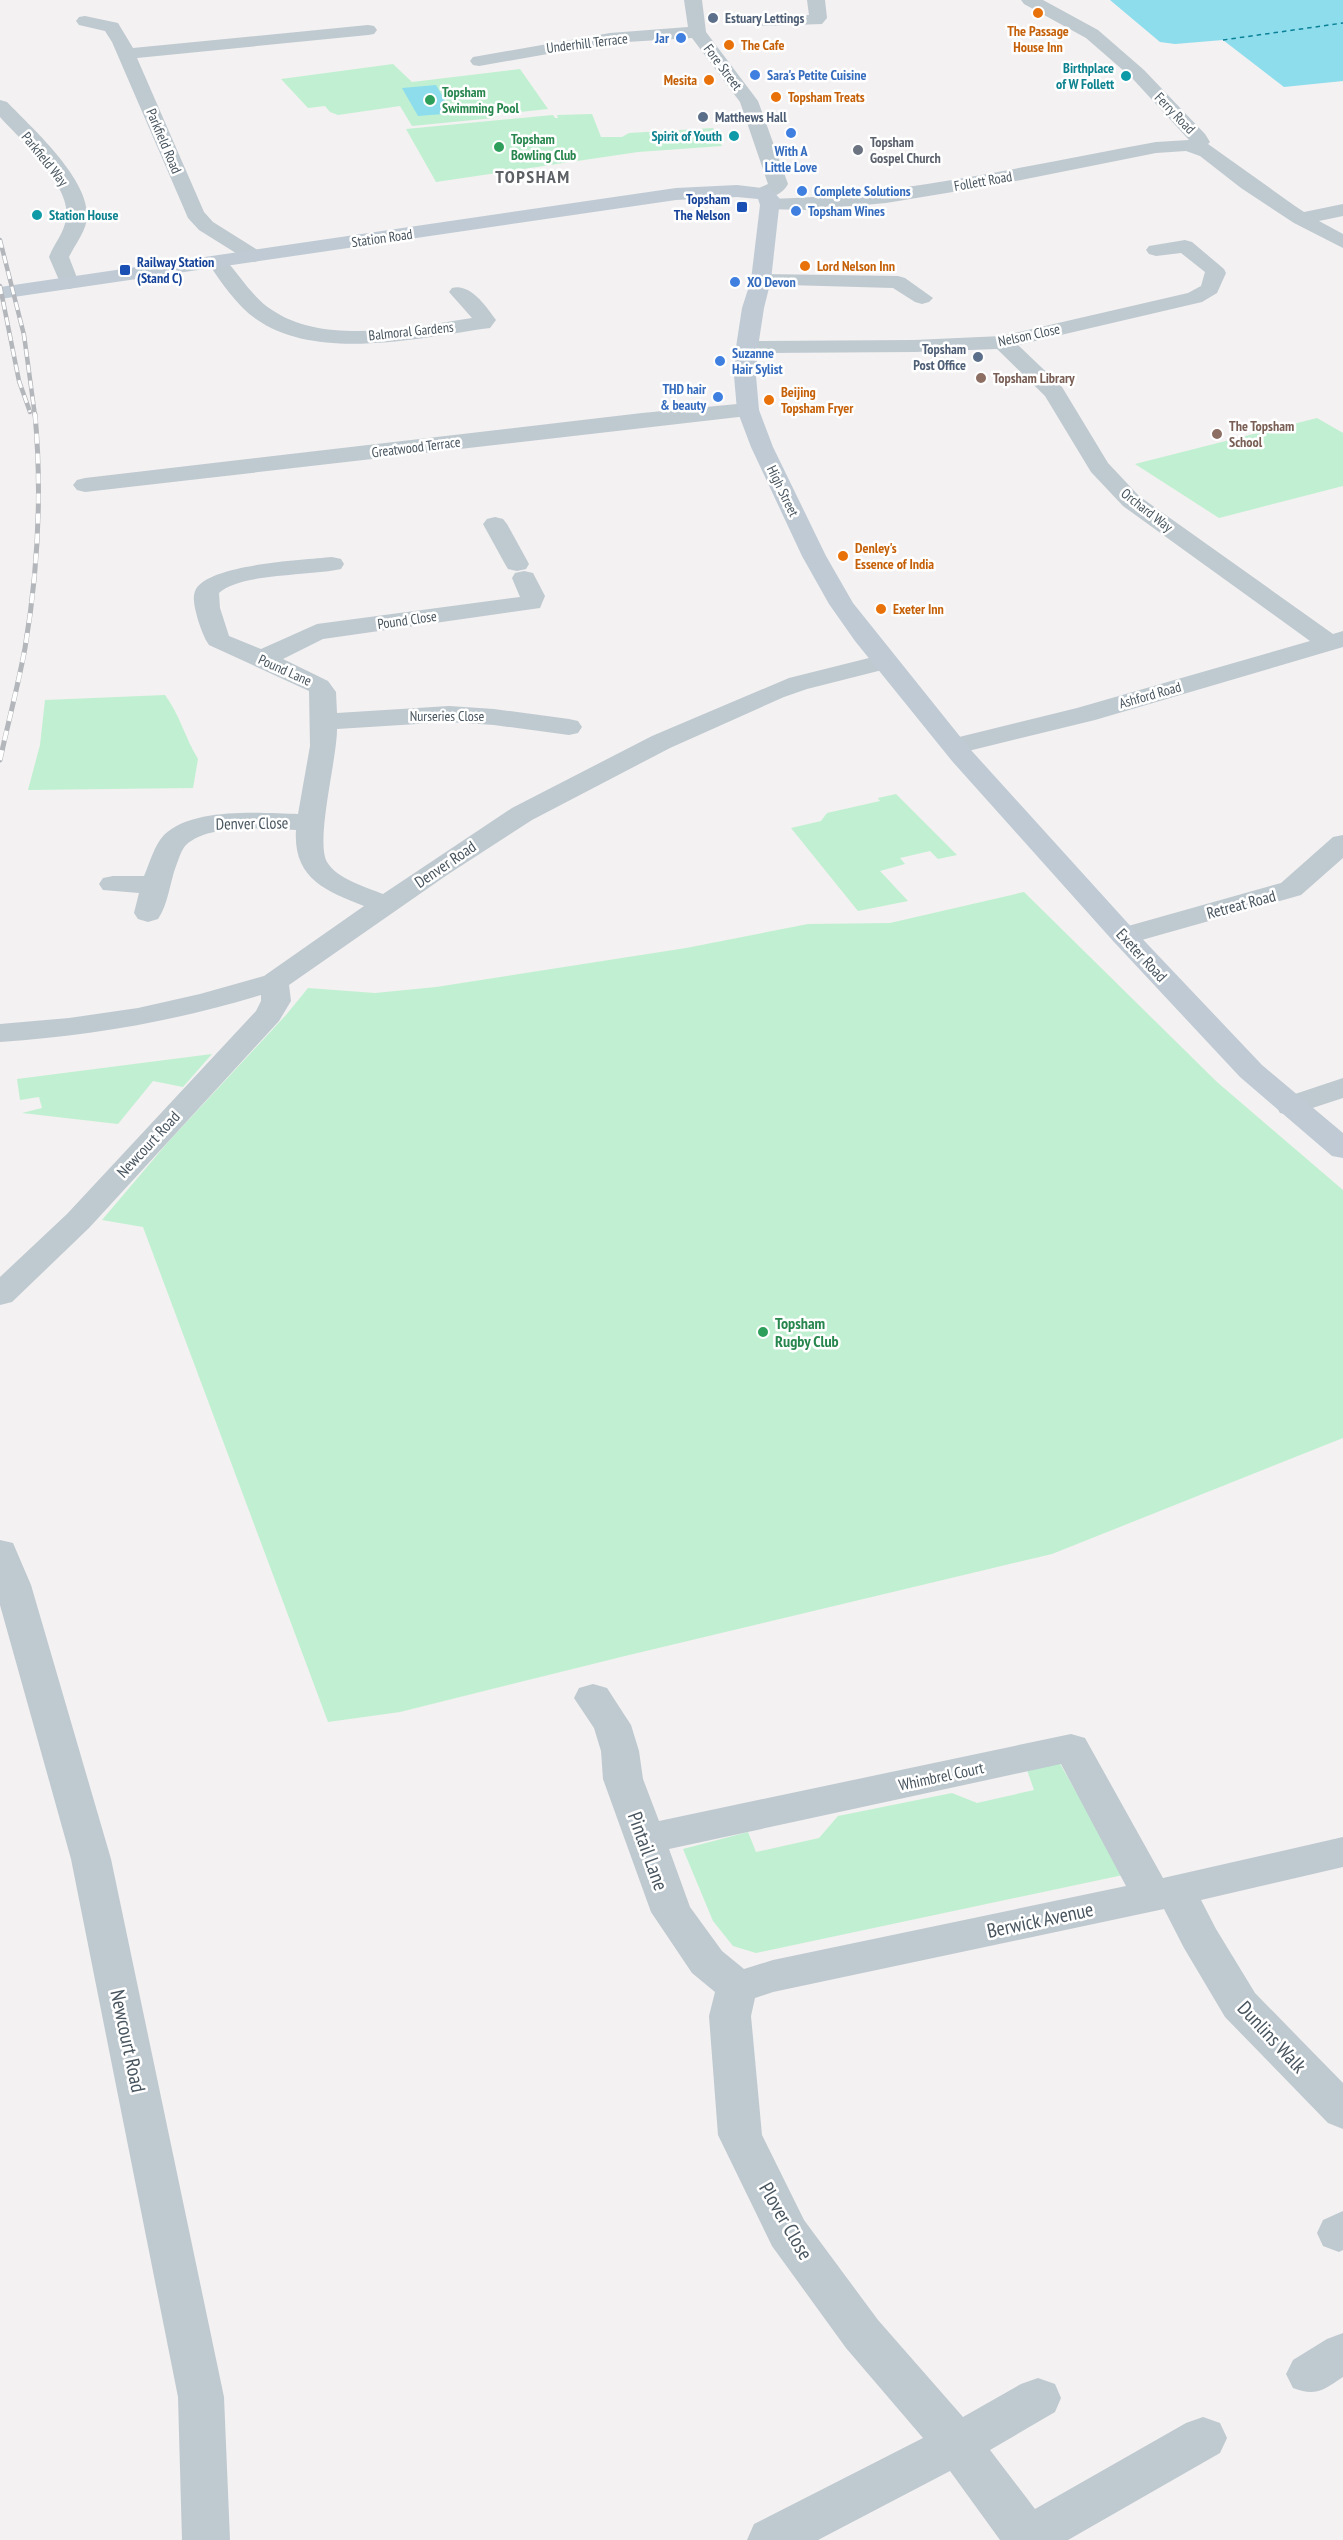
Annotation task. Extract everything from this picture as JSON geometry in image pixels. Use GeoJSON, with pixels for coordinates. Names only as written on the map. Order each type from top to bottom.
{"type":"FeatureCollection","features":[{"type":"Feature","properties":{"kind":"street","name":"Fore Street"},"geometry":{"type":"LineString","coordinates":[[693,0],[697,32],[749,101],[778,184],[767,199]]}},
{"type":"Feature","properties":{"kind":"street"},"geometry":{"type":"LineString","coordinates":[[765,21],[816,20],[818,18],[816,0]]}},
{"type":"Feature","properties":{"kind":"street","name":"Ferry Road"},"geometry":{"type":"LineString","coordinates":[[1030,0],[1092,34],[1138,74],[1198,138],[1200,142],[1195,146]]}},
{"type":"Feature","properties":{"kind":"street","name":"Parkfield Road"},"geometry":{"type":"LineString","coordinates":[[85,21],[112,27],[127,54],[195,214],[206,226],[254,256]]}},
{"type":"Feature","properties":{"kind":"street"},"geometry":{"type":"LineString","coordinates":[[127,54],[368,30]]}},
{"type":"Feature","properties":{"kind":"street","name":"Underhill Terrace"},"geometry":{"type":"LineString","coordinates":[[479,61],[610,38],[697,32]]}},
{"type":"Feature","properties":{"kind":"street","name":"Parkfield Way"},"geometry":{"type":"LineString","coordinates":[[0,106],[64,181],[75,198],[77,216],[59,256],[69,283]]}},
{"type":"Feature","properties":{"kind":"street","name":"Ferry Road"},"geometry":{"type":"LineString","coordinates":[[1195,146],[1204,149],[1251,186],[1343,242]]}},
{"type":"Feature","properties":{"kind":"street","name":"Follett Road"},"geometry":{"type":"LineString","coordinates":[[767,199],[852,202],[926,191],[1156,149],[1195,146]]}},
{"type":"Feature","properties":{"kind":"street","name":"Station Road"},"geometry":{"type":"LineString","coordinates":[[0,293],[218,263],[676,194],[737,191],[767,199]]}},
{"type":"Feature","properties":{"kind":"street","name":"High Street"},"geometry":{"type":"LineString","coordinates":[[767,199],[761,280],[753,308],[747,347],[745,376],[748,410],[762,447],[814,556],[841,604],[885,662],[956,746]]}},
{"type":"Feature","properties":{"kind":"street"},"geometry":{"type":"LineString","coordinates":[[852,202],[870,218]]}},
{"type":"Feature","properties":{"kind":"street"},"geometry":{"type":"LineString","coordinates":[[1302,219],[1343,210]]}},
{"type":"Feature","properties":{"kind":"street"},"geometry":{"type":"LineString","coordinates":[[1156,250],[1210,240]]}},
{"type":"Feature","properties":{"kind":"street","name":"Nelson Close"},"geometry":{"type":"LineString","coordinates":[[747,347],[914,346],[1002,342],[1174,304],[1205,293],[1213,285],[1216,273],[1203,258],[1185,246]]}},
{"type":"Feature","properties":{"kind":"street","name":"Balmoral Gardens"},"geometry":{"type":"LineString","coordinates":[[218,263],[263,315],[285,326],[306,332],[381,337],[482,323],[485,320],[459,292]]}},
{"type":"Feature","properties":{"kind":"street"},"geometry":{"type":"LineString","coordinates":[[761,280],[898,282],[922,298]]}},
{"type":"Feature","properties":{"kind":"street","name":"Orchard Way"},"geometry":{"type":"LineString","coordinates":[[1002,342],[1054,392],[1099,467],[1131,501],[1335,640]]}},
{"type":"Feature","properties":{"kind":"street","name":"Greatwood Terrace"},"geometry":{"type":"LineString","coordinates":[[85,485],[642,420],[748,410]]}},
{"type":"Feature","properties":{"kind":"street","name":"Pound Close"},"geometry":{"type":"LineString","coordinates":[[262,659],[317,632],[531,603],[533,596],[495,524]]}},
{"type":"Feature","properties":{"kind":"street","name":"Pound Lane"},"geometry":{"type":"LineString","coordinates":[[314,560],[232,577],[215,583],[207,591],[211,618],[218,640],[318,685],[322,691],[324,722],[322,760],[311,822],[312,861],[319,870],[336,882],[386,905]]}},
{"type":"Feature","properties":{"kind":"street","name":"Ashford Road"},"geometry":{"type":"LineString","coordinates":[[956,746],[1086,714],[1280,659],[1335,640]]}},
{"type":"Feature","properties":{"kind":"street","name":"Denver Road"},"geometry":{"type":"LineString","coordinates":[[0,1034],[123,1019],[250,991],[274,982],[522,814],[661,742],[798,683],[885,662]]}},
{"type":"Feature","properties":{"kind":"street","name":"Nurseries Close"},"geometry":{"type":"LineString","coordinates":[[324,722],[449,714],[494,717],[569,727]]}},
{"type":"Feature","properties":{"kind":"street","name":"Exeter Road"},"geometry":{"type":"LineString","coordinates":[[956,746],[1124,936],[1251,1071],[1343,1149]]}},
{"type":"Feature","properties":{"kind":"street","name":"Denver Close"},"geometry":{"type":"LineString","coordinates":[[148,913],[155,885],[173,842],[192,828],[209,823],[311,822]]}},
{"type":"Feature","properties":{"kind":"street","name":"Retreat Road"},"geometry":{"type":"LineString","coordinates":[[1124,936],[1291,889],[1343,843]]}},
{"type":"Feature","properties":{"kind":"street"},"geometry":{"type":"LineString","coordinates":[[113,884],[155,885]]}},
{"type":"Feature","properties":{"kind":"street","name":"Newcourt Road"},"geometry":{"type":"LineString","coordinates":[[0,1296],[78,1221],[268,1016],[276,1001],[274,982]]}},
{"type":"Feature","properties":{"kind":"street"},"geometry":{"type":"LineString","coordinates":[[1291,1106],[1343,1087]]}},
{"type":"Feature","properties":{"kind":"street","name":"Newcourt Road"},"geometry":{"type":"LineString","coordinates":[[0,1551],[13,1585],[91,1858],[201,2397],[206,2540]]}},
{"type":"Feature","properties":{"kind":"street","name":"Pintail Lane"},"geometry":{"type":"LineString","coordinates":[[593,1698],[612,1725],[620,1750],[623,1779],[670,1912],[707,1962],[737,1987]]}},
{"type":"Feature","properties":{"kind":"street","name":"Whimbrel Court"},"geometry":{"type":"LineString","coordinates":[[646,1839],[1071,1748],[1140,1871],[1164,1893]]}},
{"type":"Feature","properties":{"kind":"street","name":"Berwick Avenue"},"geometry":{"type":"LineString","coordinates":[[737,1987],[773,1976],[1164,1893],[1343,1852]]}},
{"type":"Feature","properties":{"kind":"street","name":"Dunlins Walk"},"geometry":{"type":"LineString","coordinates":[[1164,1893],[1199,1937],[1240,2005],[1343,2112]]}},
{"type":"Feature","properties":{"kind":"street","name":"Plover Close"},"geometry":{"type":"LineString","coordinates":[[737,1987],[730,2016],[740,2135],[788,2233],[862,2334],[957,2444],[1026,2539],[1203,2438]]}},
{"type":"Feature","properties":{"kind":"street"},"geometry":{"type":"LineString","coordinates":[[771,2540],[957,2444],[1038,2398]]}},
{"type":"Feature","properties":{"kind":"green space"},"geometry":{"type":"Polygon","coordinates":[[[393,64],[412,82],[520,69],[548,109],[493,115],[494,118],[412,126],[400,106],[338,115],[330,112],[325,106],[308,108],[281,79],[393,64]]]}},
{"type":"Feature","properties":{"kind":"green space","name":"Topsham Bowling Club"},"geometry":{"type":"Polygon","coordinates":[[[592,114],[601,137],[713,128],[722,146],[638,152],[436,182],[406,129],[553,115],[558,118],[557,115],[592,114]]]}},
{"type":"Feature","properties":{"kind":"green space"},"geometry":{"type":"Polygon","coordinates":[[[1317,418],[1343,433],[1343,486],[1219,518],[1135,464],[1317,418]]]}},
{"type":"Feature","properties":{"kind":"green space"},"geometry":{"type":"Polygon","coordinates":[[[165,695],[175,710],[198,759],[193,788],[28,790],[40,745],[45,700],[165,695]]]}},
{"type":"Feature","properties":{"kind":"green space"},"geometry":{"type":"Polygon","coordinates":[[[896,794],[957,855],[938,859],[930,851],[900,858],[905,864],[880,871],[908,901],[858,911],[791,828],[821,821],[827,813],[880,801],[878,798],[896,794]]]}},
{"type":"Feature","properties":{"kind":"green space","name":"Topsham Rugby Club"},"geometry":{"type":"Polygon","coordinates":[[[1024,892],[1217,1082],[1343,1190],[1343,1438],[1052,1554],[400,1712],[328,1722],[143,1227],[102,1220],[169,1141],[286,1015],[308,988],[375,993],[436,987],[686,948],[808,924],[890,923],[1024,892]]]}},
{"type":"Feature","properties":{"kind":"green space"},"geometry":{"type":"Polygon","coordinates":[[[212,1054],[183,1087],[153,1081],[118,1124],[22,1113],[42,1108],[39,1097],[20,1100],[17,1079],[212,1054]]]}},
{"type":"Feature","properties":{"kind":"green space"},"geometry":{"type":"Polygon","coordinates":[[[1058,1760],[1123,1875],[756,1953],[733,1946],[713,1921],[683,1849],[748,1832],[756,1852],[819,1838],[838,1816],[952,1793],[977,1803],[1034,1790],[1026,1767],[1058,1760]]]}},
{"type":"Feature","properties":{"kind":"water"},"geometry":{"type":"Polygon","coordinates":[[[1110,0],[1343,0],[1343,81],[1284,87],[1223,40],[1175,44],[1160,42],[1110,0]]]}},
{"type":"Feature","properties":{"kind":"water"},"geometry":{"type":"Polygon","coordinates":[[[436,85],[451,111],[456,113],[418,116],[402,88],[436,85]]]}},
{"type":"Feature","properties":{"kind":"ferry route"},"geometry":{"type":"LineString","coordinates":[[1223,40],[1343,23]]}},
{"type":"Feature","properties":{"kind":"railway"},"geometry":{"type":"LineString","coordinates":[[0,240],[24,335],[35,416]]}},
{"type":"Feature","properties":{"kind":"railway"},"geometry":{"type":"LineString","coordinates":[[0,286],[19,381],[30,412]]}},
{"type":"Feature","properties":{"kind":"railway"},"geometry":{"type":"LineString","coordinates":[[0,760],[22,662],[33,590],[38,531],[35,414]]}},
{"type":"Feature","properties":{"kind":"place","name":"The Passage House Inn"},"geometry":{"type":"Point","coordinates":[1038,13]}},
{"type":"Feature","properties":{"kind":"place","name":"Estuary Lettings"},"geometry":{"type":"Point","coordinates":[713,18]}},
{"type":"Feature","properties":{"kind":"place","name":"Jar"},"geometry":{"type":"Point","coordinates":[681,38]}},
{"type":"Feature","properties":{"kind":"place","name":"The Cafe"},"geometry":{"type":"Point","coordinates":[729,45]}},
{"type":"Feature","properties":{"kind":"place","name":"Sara's Petite Cuisine"},"geometry":{"type":"Point","coordinates":[755,75]}},
{"type":"Feature","properties":{"kind":"place","name":"Birthplace of W Follett"},"geometry":{"type":"Point","coordinates":[1126,76]}},
{"type":"Feature","properties":{"kind":"place","name":"Mesita"},"geometry":{"type":"Point","coordinates":[709,80]}},
{"type":"Feature","properties":{"kind":"place","name":"Topsham Treats"},"geometry":{"type":"Point","coordinates":[776,97]}},
{"type":"Feature","properties":{"kind":"place","name":"Topsham Swimming Pool"},"geometry":{"type":"Point","coordinates":[430,100]}},
{"type":"Feature","properties":{"kind":"place","name":"Matthews Hall"},"geometry":{"type":"Point","coordinates":[703,117]}},
{"type":"Feature","properties":{"kind":"place","name":"With A Little Love"},"geometry":{"type":"Point","coordinates":[791,133]}},
{"type":"Feature","properties":{"kind":"place","name":"Spirit of Youth"},"geometry":{"type":"Point","coordinates":[734,136]}},
{"type":"Feature","properties":{"kind":"place","name":"Topsham Bowling Club"},"geometry":{"type":"Point","coordinates":[499,147]}},
{"type":"Feature","properties":{"kind":"place","name":"Topsham Gospel Church"},"geometry":{"type":"Point","coordinates":[858,150]}},
{"type":"Feature","properties":{"kind":"place","name":"Complete Solutions"},"geometry":{"type":"Point","coordinates":[802,191]}},
{"type":"Feature","properties":{"kind":"place","name":"Topsham The Nelson"},"geometry":{"type":"Point","coordinates":[742,207]}},
{"type":"Feature","properties":{"kind":"place","name":"Topsham Wines"},"geometry":{"type":"Point","coordinates":[796,211]}},
{"type":"Feature","properties":{"kind":"place","name":"Station House"},"geometry":{"type":"Point","coordinates":[37,215]}},
{"type":"Feature","properties":{"kind":"place","name":"Lord Nelson Inn"},"geometry":{"type":"Point","coordinates":[805,266]}},
{"type":"Feature","properties":{"kind":"place","name":"Railway Station (Stand C)"},"geometry":{"type":"Point","coordinates":[125,270]}},
{"type":"Feature","properties":{"kind":"place","name":"XO Devon"},"geometry":{"type":"Point","coordinates":[735,282]}},
{"type":"Feature","properties":{"kind":"place","name":"Topsham Post Office"},"geometry":{"type":"Point","coordinates":[978,357]}},
{"type":"Feature","properties":{"kind":"place","name":"Suzanne Hair Sylist"},"geometry":{"type":"Point","coordinates":[720,361]}},
{"type":"Feature","properties":{"kind":"place","name":"Topsham Library"},"geometry":{"type":"Point","coordinates":[981,378]}},
{"type":"Feature","properties":{"kind":"place","name":"THD hair & beauty"},"geometry":{"type":"Point","coordinates":[718,397]}},
{"type":"Feature","properties":{"kind":"place","name":"Beijing Topsham Fryer"},"geometry":{"type":"Point","coordinates":[769,400]}},
{"type":"Feature","properties":{"kind":"place","name":"The Topsham School"},"geometry":{"type":"Point","coordinates":[1217,434]}},
{"type":"Feature","properties":{"kind":"place","name":"Denley's Essence of India"},"geometry":{"type":"Point","coordinates":[843,556]}},
{"type":"Feature","properties":{"kind":"place","name":"Exeter Inn"},"geometry":{"type":"Point","coordinates":[881,609]}},
{"type":"Feature","properties":{"kind":"place","name":"Topsham Rugby Club"},"geometry":{"type":"Point","coordinates":[763,1332]}},
{"type":"Feature","properties":{"kind":"district","name":"TOPSHAM"},"geometry":{"type":"Point","coordinates":[533,177]}}]}
